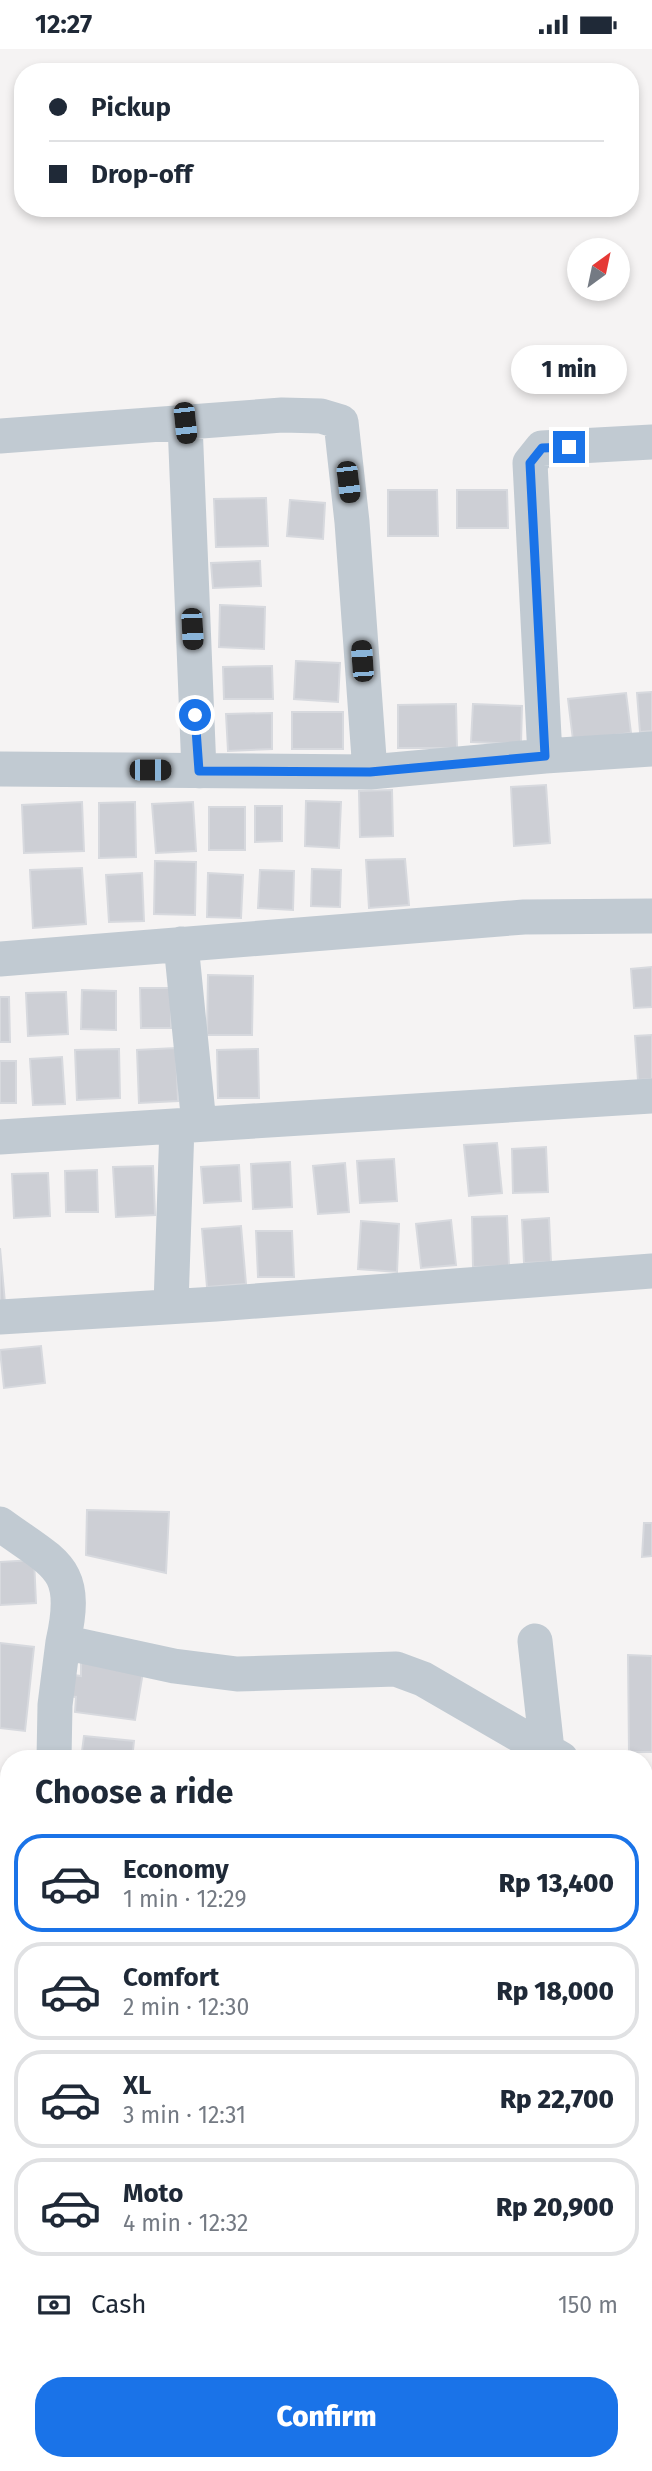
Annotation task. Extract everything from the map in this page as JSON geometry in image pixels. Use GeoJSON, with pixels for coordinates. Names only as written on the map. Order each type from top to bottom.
{"type":"FeatureCollection","features":[{"type":"Feature","properties":{"kind":"street"},"geometry":{"type":"LineString","coordinates":[[0,436],[282,415],[321,415],[341,422],[352,522],[370,772]]}},
{"type":"Feature","properties":{"kind":"street"},"geometry":{"type":"LineString","coordinates":[[185,423],[199,771]]}},
{"type":"Feature","properties":{"kind":"street"},"geometry":{"type":"LineString","coordinates":[[545,756],[530,463],[542,448],[652,442]]}},
{"type":"Feature","properties":{"kind":"street"},"geometry":{"type":"LineString","coordinates":[[0,769],[370,772],[652,749]]}},
{"type":"Feature","properties":{"kind":"street"},"geometry":{"type":"LineString","coordinates":[[0,935],[0,959],[524,917],[652,916]]}},
{"type":"Feature","properties":{"kind":"street"},"geometry":{"type":"LineString","coordinates":[[171,1304],[188,1125],[181,944]]}},
{"type":"Feature","properties":{"kind":"street"},"geometry":{"type":"LineString","coordinates":[[0,1137],[652,1095]]}},
{"type":"Feature","properties":{"kind":"street"},"geometry":{"type":"LineString","coordinates":[[0,1317],[171,1304],[216,1304],[652,1271]]}},
{"type":"Feature","properties":{"kind":"street"},"geometry":{"type":"LineString","coordinates":[[0,1524],[53,1563],[67,1580],[69,1614],[55,1705],[54,1750]]}},
{"type":"Feature","properties":{"kind":"street"},"geometry":{"type":"LineString","coordinates":[[535,1641],[542,1729],[550,1750]]}},
{"type":"Feature","properties":{"kind":"street"},"geometry":{"type":"LineString","coordinates":[[63,1642],[174,1665],[237,1674],[396,1669],[424,1679],[542,1750]]}},
{"type":"Feature","properties":{"kind":"building"},"geometry":{"type":"Polygon","coordinates":[[[388,490],[437,490],[438,536],[388,536],[388,490]]]}},
{"type":"Feature","properties":{"kind":"building"},"geometry":{"type":"Polygon","coordinates":[[[457,490],[507,490],[508,528],[457,528],[457,490]]]}},
{"type":"Feature","properties":{"kind":"building"},"geometry":{"type":"Polygon","coordinates":[[[266,498],[268,546],[216,547],[214,499],[266,498]]]}},
{"type":"Feature","properties":{"kind":"building"},"geometry":{"type":"Polygon","coordinates":[[[290,500],[325,503],[323,539],[287,536],[290,500]]]}},
{"type":"Feature","properties":{"kind":"building"},"geometry":{"type":"Polygon","coordinates":[[[260,561],[261,586],[213,588],[211,563],[260,561]]]}},
{"type":"Feature","properties":{"kind":"building"},"geometry":{"type":"Polygon","coordinates":[[[220,605],[265,607],[264,649],[219,647],[220,605]]]}},
{"type":"Feature","properties":{"kind":"building"},"geometry":{"type":"Polygon","coordinates":[[[296,661],[340,663],[338,702],[294,699],[296,661]]]}},
{"type":"Feature","properties":{"kind":"building"},"geometry":{"type":"Polygon","coordinates":[[[272,666],[273,699],[224,699],[223,667],[272,666]]]}},
{"type":"Feature","properties":{"kind":"building"},"geometry":{"type":"Polygon","coordinates":[[[652,692],[652,731],[640,732],[637,693],[652,692]]]}},
{"type":"Feature","properties":{"kind":"building"},"geometry":{"type":"Polygon","coordinates":[[[626,693],[631,733],[573,740],[568,699],[626,693]]]}},
{"type":"Feature","properties":{"kind":"building"},"geometry":{"type":"Polygon","coordinates":[[[456,704],[457,748],[398,748],[398,705],[456,704]]]}},
{"type":"Feature","properties":{"kind":"building"},"geometry":{"type":"Polygon","coordinates":[[[473,704],[522,706],[521,744],[471,742],[473,704]]]}},
{"type":"Feature","properties":{"kind":"building"},"geometry":{"type":"Polygon","coordinates":[[[292,712],[343,712],[343,749],[292,749],[292,712]]]}},
{"type":"Feature","properties":{"kind":"building"},"geometry":{"type":"Polygon","coordinates":[[[272,713],[272,749],[228,751],[226,714],[272,713]]]}},
{"type":"Feature","properties":{"kind":"building"},"geometry":{"type":"Polygon","coordinates":[[[546,785],[550,843],[514,846],[511,787],[546,785]]]}},
{"type":"Feature","properties":{"kind":"building"},"geometry":{"type":"Polygon","coordinates":[[[392,790],[393,836],[360,837],[359,791],[392,790]]]}},
{"type":"Feature","properties":{"kind":"building"},"geometry":{"type":"Polygon","coordinates":[[[306,801],[341,802],[339,848],[305,846],[306,801]]]}},
{"type":"Feature","properties":{"kind":"building"},"geometry":{"type":"Polygon","coordinates":[[[82,802],[84,851],[24,853],[22,805],[82,802]]]}},
{"type":"Feature","properties":{"kind":"building"},"geometry":{"type":"Polygon","coordinates":[[[135,802],[136,857],[99,858],[99,803],[135,802]]]}},
{"type":"Feature","properties":{"kind":"building"},"geometry":{"type":"Polygon","coordinates":[[[193,802],[196,851],[156,853],[152,804],[193,802]]]}},
{"type":"Feature","properties":{"kind":"building"},"geometry":{"type":"Polygon","coordinates":[[[255,806],[282,806],[282,841],[255,842],[255,806]]]}},
{"type":"Feature","properties":{"kind":"building"},"geometry":{"type":"Polygon","coordinates":[[[209,807],[245,807],[245,850],[209,850],[209,807]]]}},
{"type":"Feature","properties":{"kind":"building"},"geometry":{"type":"Polygon","coordinates":[[[405,859],[409,905],[369,908],[366,860],[405,859]]]}},
{"type":"Feature","properties":{"kind":"building"},"geometry":{"type":"Polygon","coordinates":[[[155,861],[196,862],[195,915],[154,914],[155,861]]]}},
{"type":"Feature","properties":{"kind":"building"},"geometry":{"type":"Polygon","coordinates":[[[82,868],[86,924],[33,928],[30,870],[82,868]]]}},
{"type":"Feature","properties":{"kind":"building"},"geometry":{"type":"Polygon","coordinates":[[[312,869],[341,870],[340,907],[311,906],[312,869]]]}},
{"type":"Feature","properties":{"kind":"building"},"geometry":{"type":"Polygon","coordinates":[[[260,870],[294,871],[293,910],[258,908],[260,870]]]}},
{"type":"Feature","properties":{"kind":"building"},"geometry":{"type":"Polygon","coordinates":[[[142,873],[144,921],[109,922],[106,875],[142,873]]]}},
{"type":"Feature","properties":{"kind":"building"},"geometry":{"type":"Polygon","coordinates":[[[208,873],[243,875],[241,918],[207,917],[208,873]]]}},
{"type":"Feature","properties":{"kind":"building"},"geometry":{"type":"Polygon","coordinates":[[[652,967],[652,1007],[634,1008],[631,969],[652,967]]]}},
{"type":"Feature","properties":{"kind":"building"},"geometry":{"type":"Polygon","coordinates":[[[208,975],[253,976],[252,1035],[207,1035],[208,975]]]}},
{"type":"Feature","properties":{"kind":"building"},"geometry":{"type":"Polygon","coordinates":[[[140,988],[171,988],[171,1028],[141,1028],[140,988]]]}},
{"type":"Feature","properties":{"kind":"building"},"geometry":{"type":"Polygon","coordinates":[[[82,990],[116,991],[116,1030],[81,1029],[82,990]]]}},
{"type":"Feature","properties":{"kind":"building"},"geometry":{"type":"Polygon","coordinates":[[[66,992],[68,1034],[28,1036],[26,993],[66,992]]]}},
{"type":"Feature","properties":{"kind":"building"},"geometry":{"type":"Polygon","coordinates":[[[0,997],[9,997],[10,1042],[0,1042],[0,997]]]}},
{"type":"Feature","properties":{"kind":"building"},"geometry":{"type":"Polygon","coordinates":[[[652,1035],[652,1079],[638,1080],[635,1036],[652,1035]]]}},
{"type":"Feature","properties":{"kind":"building"},"geometry":{"type":"Polygon","coordinates":[[[176,1048],[178,1101],[139,1103],[137,1050],[176,1048]]]}},
{"type":"Feature","properties":{"kind":"building"},"geometry":{"type":"Polygon","coordinates":[[[119,1049],[120,1098],[77,1100],[75,1050],[119,1049]]]}},
{"type":"Feature","properties":{"kind":"building"},"geometry":{"type":"Polygon","coordinates":[[[258,1049],[259,1098],[218,1098],[217,1050],[258,1049]]]}},
{"type":"Feature","properties":{"kind":"building"},"geometry":{"type":"Polygon","coordinates":[[[62,1057],[65,1104],[33,1105],[30,1059],[62,1057]]]}},
{"type":"Feature","properties":{"kind":"building"},"geometry":{"type":"Polygon","coordinates":[[[0,1061],[16,1061],[16,1103],[0,1103],[0,1061]]]}},
{"type":"Feature","properties":{"kind":"building"},"geometry":{"type":"Polygon","coordinates":[[[497,1143],[502,1193],[469,1196],[464,1145],[497,1143]]]}},
{"type":"Feature","properties":{"kind":"building"},"geometry":{"type":"Polygon","coordinates":[[[546,1147],[548,1192],[513,1193],[512,1149],[546,1147]]]}},
{"type":"Feature","properties":{"kind":"building"},"geometry":{"type":"Polygon","coordinates":[[[394,1159],[397,1201],[360,1203],[357,1161],[394,1159]]]}},
{"type":"Feature","properties":{"kind":"building"},"geometry":{"type":"Polygon","coordinates":[[[290,1162],[292,1207],[253,1209],[251,1164],[290,1162]]]}},
{"type":"Feature","properties":{"kind":"building"},"geometry":{"type":"Polygon","coordinates":[[[345,1163],[349,1212],[318,1214],[313,1166],[345,1163]]]}},
{"type":"Feature","properties":{"kind":"building"},"geometry":{"type":"Polygon","coordinates":[[[239,1165],[241,1201],[204,1203],[201,1167],[239,1165]]]}},
{"type":"Feature","properties":{"kind":"building"},"geometry":{"type":"Polygon","coordinates":[[[153,1166],[155,1215],[116,1217],[113,1167],[153,1166]]]}},
{"type":"Feature","properties":{"kind":"building"},"geometry":{"type":"Polygon","coordinates":[[[97,1170],[98,1212],[66,1212],[65,1171],[97,1170]]]}},
{"type":"Feature","properties":{"kind":"building"},"geometry":{"type":"Polygon","coordinates":[[[48,1173],[50,1216],[14,1218],[12,1174],[48,1173]]]}},
{"type":"Feature","properties":{"kind":"building"},"geometry":{"type":"Polygon","coordinates":[[[507,1216],[509,1266],[473,1267],[472,1217],[507,1216]]]}},
{"type":"Feature","properties":{"kind":"building"},"geometry":{"type":"Polygon","coordinates":[[[549,1218],[551,1262],[524,1263],[522,1220],[549,1218]]]}},
{"type":"Feature","properties":{"kind":"building"},"geometry":{"type":"Polygon","coordinates":[[[451,1220],[456,1265],[421,1268],[416,1224],[451,1220]]]}},
{"type":"Feature","properties":{"kind":"building"},"geometry":{"type":"Polygon","coordinates":[[[361,1221],[399,1224],[397,1272],[358,1269],[361,1221]]]}},
{"type":"Feature","properties":{"kind":"building"},"geometry":{"type":"Polygon","coordinates":[[[241,1226],[246,1284],[207,1287],[202,1229],[241,1226]]]}},
{"type":"Feature","properties":{"kind":"building"},"geometry":{"type":"Polygon","coordinates":[[[256,1231],[292,1231],[294,1277],[258,1277],[256,1231]]]}},
{"type":"Feature","properties":{"kind":"building"},"geometry":{"type":"Polygon","coordinates":[[[0,1248],[5,1303],[0,1303],[0,1248]]]}},
{"type":"Feature","properties":{"kind":"building"},"geometry":{"type":"Polygon","coordinates":[[[41,1346],[45,1383],[4,1388],[0,1350],[41,1346]]]}},
{"type":"Feature","properties":{"kind":"building"},"geometry":{"type":"Polygon","coordinates":[[[87,1510],[169,1512],[166,1573],[86,1555],[87,1510]]]}},
{"type":"Feature","properties":{"kind":"building"},"geometry":{"type":"Polygon","coordinates":[[[644,1523],[652,1523],[652,1556],[642,1557],[644,1523]]]}},
{"type":"Feature","properties":{"kind":"building"},"geometry":{"type":"Polygon","coordinates":[[[34,1560],[36,1603],[0,1605],[0,1562],[34,1560]]]}},
{"type":"Feature","properties":{"kind":"building"},"geometry":{"type":"Polygon","coordinates":[[[0,1643],[34,1647],[25,1731],[0,1728],[0,1643]]]}},
{"type":"Feature","properties":{"kind":"building"},"geometry":{"type":"Polygon","coordinates":[[[628,1655],[652,1656],[652,1750],[629,1750],[628,1655]]]}},
{"type":"Feature","properties":{"kind":"building"},"geometry":{"type":"Polygon","coordinates":[[[81,1657],[143,1672],[135,1720],[75,1712],[76,1697],[64,1696],[66,1674],[81,1676],[81,1657]]]}},
{"type":"Feature","properties":{"kind":"building"},"geometry":{"type":"Polygon","coordinates":[[[84,1736],[134,1741],[133,1750],[82,1750],[84,1736]]]}},
{"type":"Feature","properties":{"kind":"route"},"geometry":{"type":"LineString","coordinates":[[195,715],[199,771],[370,772],[545,756],[530,463],[542,448],[569,447]]}}]}
